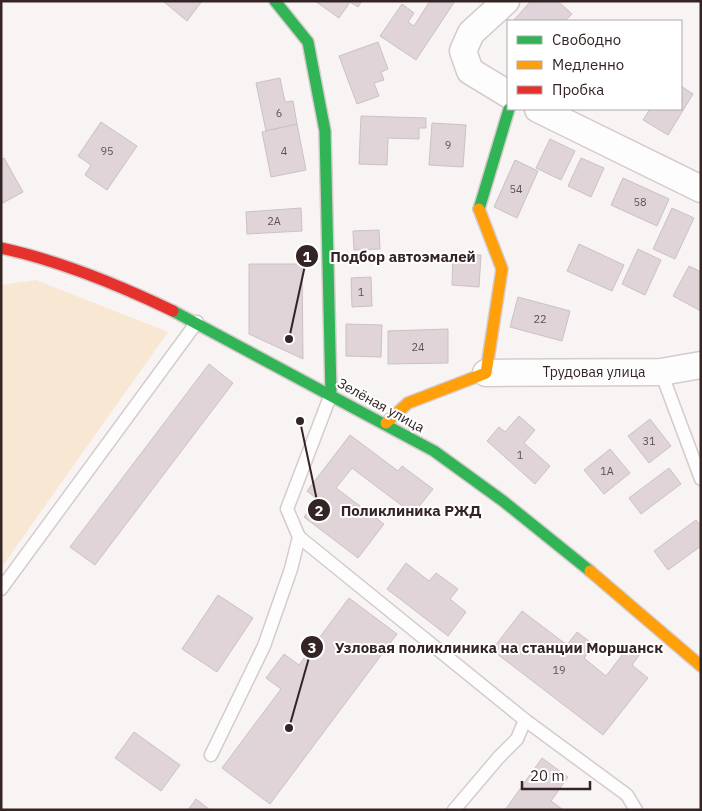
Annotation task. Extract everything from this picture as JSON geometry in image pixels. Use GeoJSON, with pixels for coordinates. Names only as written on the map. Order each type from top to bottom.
{"type":"FeatureCollection","features":[{"type":"Feature","properties":{"kind":"street"},"geometry":{"type":"LineString","coordinates":[[275,1],[308,42],[325,131],[331,394]]}},
{"type":"Feature","properties":{"kind":"street"},"geometry":{"type":"LineString","coordinates":[[506,1],[471,33],[463,51],[470,71],[507,93]]}},
{"type":"Feature","properties":{"kind":"street"},"geometry":{"type":"LineString","coordinates":[[386,423],[408,403],[486,373],[502,268],[478,207],[509,110]]}},
{"type":"Feature","properties":{"kind":"street"},"geometry":{"type":"LineString","coordinates":[[540,110],[701,189]]}},
{"type":"Feature","properties":{"kind":"street","name":"Зелёная улица"},"geometry":{"type":"LineString","coordinates":[[1,248],[37,256],[114,284],[197,322],[386,423],[434,451],[503,501],[559,545],[701,666]]}},
{"type":"Feature","properties":{"kind":"street","name":"Трудовая улица"},"geometry":{"type":"LineString","coordinates":[[486,373],[661,372],[701,365]]}},
{"type":"Feature","properties":{"kind":"lane"},"geometry":{"type":"LineString","coordinates":[[1,589],[197,322]]}},
{"type":"Feature","properties":{"kind":"lane"},"geometry":{"type":"LineString","coordinates":[[661,372],[701,479]]}},
{"type":"Feature","properties":{"kind":"lane"},"geometry":{"type":"LineString","coordinates":[[331,394],[287,509],[299,537],[525,720],[627,795],[636,810]]}},
{"type":"Feature","properties":{"kind":"lane"},"geometry":{"type":"LineString","coordinates":[[211,755],[268,638],[288,578],[299,537]]}},
{"type":"Feature","properties":{"kind":"lane"},"geometry":{"type":"LineString","coordinates":[[454,810],[499,757],[517,739],[525,720]]}},
{"type":"Feature","properties":{"kind":"shaded area"},"geometry":{"type":"Polygon","coordinates":[[[36,280],[168,332],[1,568],[1,285],[36,280]]]}},
{"type":"Feature","properties":{"kind":"building"},"geometry":{"type":"Polygon","coordinates":[[[163,1],[202,1],[187,21],[163,1]]]}},
{"type":"Feature","properties":{"kind":"building"},"geometry":{"type":"Polygon","coordinates":[[[315,1],[362,1],[358,7],[350,2],[339,18],[315,1]]]}},
{"type":"Feature","properties":{"kind":"building"},"geometry":{"type":"Polygon","coordinates":[[[430,1],[455,1],[416,60],[380,36],[402,4],[414,13],[408,22],[414,26],[430,1]]]}},
{"type":"Feature","properties":{"kind":"building"},"geometry":{"type":"Polygon","coordinates":[[[531,1],[558,1],[572,14],[566,20],[514,20],[531,1]]]}},
{"type":"Feature","properties":{"kind":"building"},"geometry":{"type":"Polygon","coordinates":[[[378,42],[388,69],[381,72],[384,80],[374,83],[379,96],[357,104],[339,56],[378,42]]]}},
{"type":"Feature","properties":{"kind":"building"},"geometry":{"type":"Polygon","coordinates":[[[280,78],[285,102],[293,101],[297,124],[266,131],[256,83],[280,78]]]}},
{"type":"Feature","properties":{"kind":"building"},"geometry":{"type":"Polygon","coordinates":[[[682,87],[693,94],[668,135],[643,120],[649,110],[682,110],[682,87]]]}},
{"type":"Feature","properties":{"kind":"building"},"geometry":{"type":"Polygon","coordinates":[[[361,116],[426,118],[426,128],[419,128],[419,139],[388,138],[387,165],[359,164],[361,116]]]}},
{"type":"Feature","properties":{"kind":"building"},"geometry":{"type":"Polygon","coordinates":[[[101,122],[137,146],[107,190],[85,175],[91,165],[78,156],[101,122]]]}},
{"type":"Feature","properties":{"kind":"building"},"geometry":{"type":"Polygon","coordinates":[[[432,123],[466,125],[463,167],[429,165],[432,123]]]}},
{"type":"Feature","properties":{"kind":"building"},"geometry":{"type":"Polygon","coordinates":[[[297,124],[306,170],[271,177],[262,132],[297,124]]]}},
{"type":"Feature","properties":{"kind":"building"},"geometry":{"type":"Polygon","coordinates":[[[550,139],[575,151],[561,180],[536,168],[550,139]]]}},
{"type":"Feature","properties":{"kind":"building"},"geometry":{"type":"Polygon","coordinates":[[[4,158],[23,192],[1,204],[1,159],[4,158]]]}},
{"type":"Feature","properties":{"kind":"building"},"geometry":{"type":"Polygon","coordinates":[[[581,158],[604,168],[591,197],[568,186],[581,158]]]}},
{"type":"Feature","properties":{"kind":"building"},"geometry":{"type":"Polygon","coordinates":[[[515,160],[538,171],[517,218],[494,207],[515,160]]]}},
{"type":"Feature","properties":{"kind":"building"},"geometry":{"type":"Polygon","coordinates":[[[623,178],[669,199],[657,226],[611,205],[623,178]]]}},
{"type":"Feature","properties":{"kind":"building"},"geometry":{"type":"Polygon","coordinates":[[[301,208],[302,231],[247,234],[246,212],[301,208]]]}},
{"type":"Feature","properties":{"kind":"building"},"geometry":{"type":"Polygon","coordinates":[[[672,208],[694,218],[675,259],[653,249],[672,208]]]}},
{"type":"Feature","properties":{"kind":"building"},"geometry":{"type":"Polygon","coordinates":[[[379,230],[380,249],[354,250],[353,231],[379,230]]]}},
{"type":"Feature","properties":{"kind":"building"},"geometry":{"type":"Polygon","coordinates":[[[579,244],[624,265],[612,291],[567,271],[579,244]]]}},
{"type":"Feature","properties":{"kind":"building"},"geometry":{"type":"Polygon","coordinates":[[[638,249],[661,260],[645,295],[622,284],[638,249]]]}},
{"type":"Feature","properties":{"kind":"building"},"geometry":{"type":"Polygon","coordinates":[[[453,254],[481,255],[479,287],[452,285],[453,254]]]}},
{"type":"Feature","properties":{"kind":"building"},"geometry":{"type":"Polygon","coordinates":[[[249,264],[302,264],[303,359],[249,334],[249,264]]]}},
{"type":"Feature","properties":{"kind":"building"},"geometry":{"type":"Polygon","coordinates":[[[689,266],[701,272],[701,311],[673,296],[689,266]]]}},
{"type":"Feature","properties":{"kind":"building"},"geometry":{"type":"Polygon","coordinates":[[[371,277],[372,306],[352,307],[351,278],[371,277]]]}},
{"type":"Feature","properties":{"kind":"building"},"geometry":{"type":"Polygon","coordinates":[[[518,297],[570,311],[562,341],[510,327],[518,297]]]}},
{"type":"Feature","properties":{"kind":"building"},"geometry":{"type":"Polygon","coordinates":[[[346,324],[382,325],[381,357],[346,356],[346,324]]]}},
{"type":"Feature","properties":{"kind":"building"},"geometry":{"type":"Polygon","coordinates":[[[448,329],[448,363],[388,364],[388,331],[448,329]]]}},
{"type":"Feature","properties":{"kind":"building"},"geometry":{"type":"Polygon","coordinates":[[[209,364],[233,383],[95,565],[70,547],[209,364]]]}},
{"type":"Feature","properties":{"kind":"building"},"geometry":{"type":"Polygon","coordinates":[[[519,416],[535,430],[524,443],[550,466],[535,484],[487,441],[499,427],[505,432],[519,416]]]}},
{"type":"Feature","properties":{"kind":"building"},"geometry":{"type":"Polygon","coordinates":[[[650,419],[671,446],[649,463],[628,436],[650,419]]]}},
{"type":"Feature","properties":{"kind":"building"},"geometry":{"type":"Polygon","coordinates":[[[350,435],[398,471],[402,466],[433,489],[413,514],[352,468],[336,488],[384,524],[358,558],[304,517],[317,499],[307,491],[350,435]]]}},
{"type":"Feature","properties":{"kind":"building"},"geometry":{"type":"Polygon","coordinates":[[[610,449],[630,473],[604,494],[584,470],[610,449]]]}},
{"type":"Feature","properties":{"kind":"building"},"geometry":{"type":"Polygon","coordinates":[[[669,468],[681,484],[641,514],[629,498],[669,468]]]}},
{"type":"Feature","properties":{"kind":"building"},"geometry":{"type":"Polygon","coordinates":[[[696,520],[701,526],[701,546],[668,570],[654,551],[696,520]]]}},
{"type":"Feature","properties":{"kind":"building"},"geometry":{"type":"Polygon","coordinates":[[[406,563],[429,581],[436,573],[458,589],[450,599],[466,612],[448,636],[387,589],[406,563]]]}},
{"type":"Feature","properties":{"kind":"building"},"geometry":{"type":"Polygon","coordinates":[[[218,595],[253,618],[217,672],[182,649],[218,595]]]}},
{"type":"Feature","properties":{"kind":"building"},"geometry":{"type":"Polygon","coordinates":[[[349,598],[397,634],[270,804],[222,768],[281,689],[266,678],[284,654],[299,665],[349,598]]]}},
{"type":"Feature","properties":{"kind":"building"},"geometry":{"type":"Polygon","coordinates":[[[522,611],[567,645],[577,632],[594,645],[584,658],[606,676],[629,646],[640,654],[632,665],[648,678],[603,735],[492,650],[522,611]]]}},
{"type":"Feature","properties":{"kind":"building"},"geometry":{"type":"Polygon","coordinates":[[[134,732],[180,765],[161,791],[115,758],[134,732]]]}},
{"type":"Feature","properties":{"kind":"building"},"geometry":{"type":"Polygon","coordinates":[[[542,758],[568,777],[551,801],[562,809],[505,810],[542,758]]]}},
{"type":"Feature","properties":{"kind":"building"},"geometry":{"type":"Polygon","coordinates":[[[196,799],[210,810],[188,810],[196,799]]]}},
{"type":"Feature","properties":{"kind":"traffic: fast"},"geometry":{"type":"LineString","coordinates":[[275,1],[308,42],[325,131],[331,394]]}},
{"type":"Feature","properties":{"kind":"traffic: fast"},"geometry":{"type":"LineString","coordinates":[[479,209],[509,110]]}},
{"type":"Feature","properties":{"kind":"traffic: fast"},"geometry":{"type":"LineString","coordinates":[[173,311],[434,451],[503,501],[590,571]]}},
{"type":"Feature","properties":{"kind":"traffic: slow"},"geometry":{"type":"LineString","coordinates":[[386,423],[408,403],[486,373],[502,269],[479,209]]}},
{"type":"Feature","properties":{"kind":"traffic: slow"},"geometry":{"type":"LineString","coordinates":[[590,571],[701,666]]}},
{"type":"Feature","properties":{"kind":"traffic: jam"},"geometry":{"type":"LineString","coordinates":[[1,248],[23,253],[88,274],[173,311]]}},
{"type":"Feature","properties":{"kind":"place","name":"Подбор автоэмалей"},"geometry":{"type":"Point","coordinates":[289,339]}},
{"type":"Feature","properties":{"kind":"place","name":"Поликлиника РЖД"},"geometry":{"type":"Point","coordinates":[300,421]}},
{"type":"Feature","properties":{"kind":"place","name":"Узловая поликлиника на станции Моршанск"},"geometry":{"type":"Point","coordinates":[289,728]}}]}
